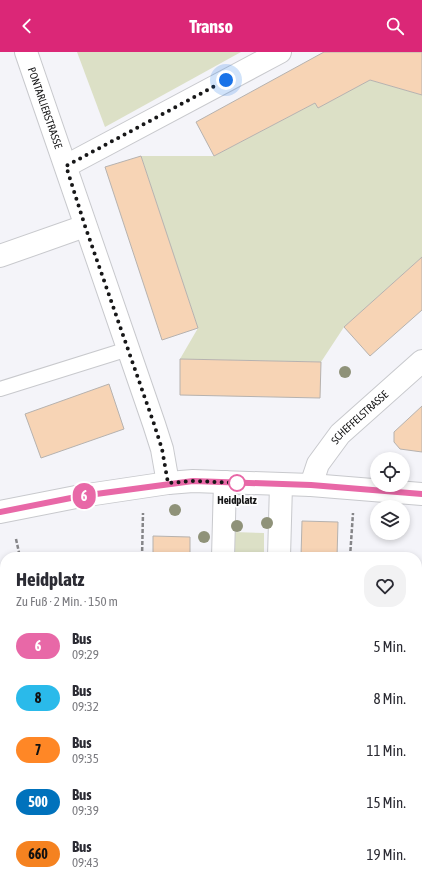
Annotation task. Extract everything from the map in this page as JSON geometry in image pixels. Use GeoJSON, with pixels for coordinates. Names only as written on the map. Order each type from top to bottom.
{"type":"FeatureCollection","features":[{"type":"Feature","properties":{"kind":"street","name":"PONTARLIERSTRASSE"},"geometry":{"type":"LineString","coordinates":[[26,52],[162,449],[168,483]]}},
{"type":"Feature","properties":{"kind":"street"},"geometry":{"type":"LineString","coordinates":[[66,166],[280,52]]}},
{"type":"Feature","properties":{"kind":"street"},"geometry":{"type":"LineString","coordinates":[[0,256],[85,226]]}},
{"type":"Feature","properties":{"kind":"street","name":"SCHEFFELSTRASSE"},"geometry":{"type":"LineString","coordinates":[[311,485],[318,464],[340,434],[422,361]]}},
{"type":"Feature","properties":{"kind":"street"},"geometry":{"type":"LineString","coordinates":[[0,512],[81,496],[168,483],[193,481],[311,485],[422,494]]}},
{"type":"Feature","properties":{"kind":"street"},"geometry":{"type":"LineString","coordinates":[[223,552],[225,482]]}},
{"type":"Feature","properties":{"kind":"street"},"geometry":{"type":"LineString","coordinates":[[279,552],[281,485]]}},
{"type":"Feature","properties":{"kind":"lane"},"geometry":{"type":"LineString","coordinates":[[0,390],[128,349]]}},
{"type":"Feature","properties":{"kind":"path"},"geometry":{"type":"LineString","coordinates":[[350,552],[353,512]]}},
{"type":"Feature","properties":{"kind":"path"},"geometry":{"type":"LineString","coordinates":[[142,552],[143,513]]}},
{"type":"Feature","properties":{"kind":"path"},"geometry":{"type":"LineString","coordinates":[[16,539],[19,552]]}},
{"type":"Feature","properties":{"kind":"green space"},"geometry":{"type":"Polygon","coordinates":[[[77,52],[241,52],[105,127],[77,52]]]}},
{"type":"Feature","properties":{"kind":"green space"},"geometry":{"type":"Polygon","coordinates":[[[370,80],[422,95],[422,257],[344,327],[321,362],[180,359],[198,328],[141,156],[214,156],[315,103],[318,108],[370,80]]]}},
{"type":"Feature","properties":{"kind":"green space"},"geometry":{"type":"Polygon","coordinates":[[[233,532],[264,533],[264,552],[232,552],[233,532]]]}},
{"type":"Feature","properties":{"kind":"building"},"geometry":{"type":"Polygon","coordinates":[[[324,52],[422,52],[422,95],[370,80],[318,108],[315,103],[214,156],[196,122],[324,52]]]}},
{"type":"Feature","properties":{"kind":"building"},"geometry":{"type":"Polygon","coordinates":[[[141,156],[198,328],[162,340],[105,167],[141,156]]]}},
{"type":"Feature","properties":{"kind":"building"},"geometry":{"type":"Polygon","coordinates":[[[422,257],[422,310],[370,356],[344,327],[422,257]]]}},
{"type":"Feature","properties":{"kind":"building"},"geometry":{"type":"Polygon","coordinates":[[[180,359],[321,362],[320,398],[180,395],[180,359]]]}},
{"type":"Feature","properties":{"kind":"building"},"geometry":{"type":"Polygon","coordinates":[[[109,384],[124,429],[41,458],[25,414],[109,384]]]}},
{"type":"Feature","properties":{"kind":"building"},"geometry":{"type":"Polygon","coordinates":[[[422,406],[422,452],[400,449],[394,442],[394,432],[422,406]]]}},
{"type":"Feature","properties":{"kind":"building"},"geometry":{"type":"Polygon","coordinates":[[[302,521],[338,522],[337,552],[301,552],[302,521]]]}},
{"type":"Feature","properties":{"kind":"building"},"geometry":{"type":"Polygon","coordinates":[[[153,536],[190,537],[190,552],[153,552],[153,536]]]}},
{"type":"Feature","properties":{"kind":"bus line","name":"6"},"geometry":{"type":"LineString","coordinates":[[0,512],[81,496],[168,483],[193,481],[311,485],[422,494]]}},
{"type":"Feature","properties":{"kind":"place","name":"Heidplatz"},"geometry":{"type":"Point","coordinates":[237,483]}},
{"type":"Feature","properties":{"kind":"route"},"geometry":{"type":"LineString","coordinates":[[226,80],[66,166],[85,226],[154,424],[162,449],[168,483],[193,481],[239,483],[237,483]]}}]}
